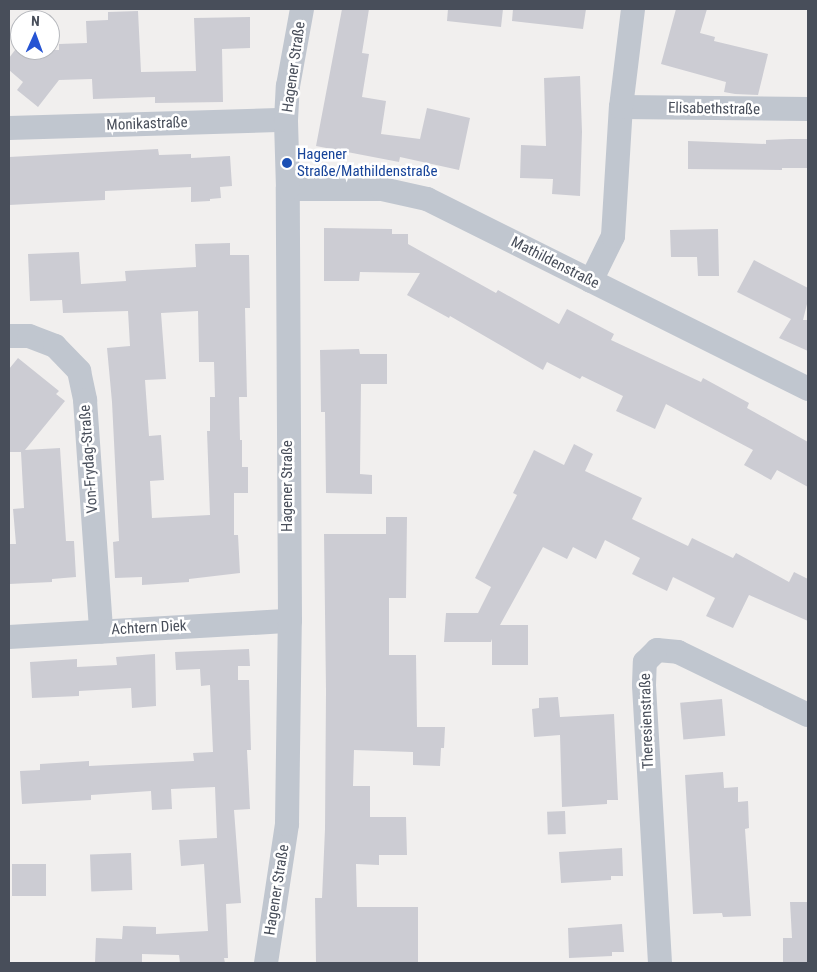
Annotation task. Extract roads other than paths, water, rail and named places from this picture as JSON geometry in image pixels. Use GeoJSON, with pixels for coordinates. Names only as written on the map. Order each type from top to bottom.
{"type":"FeatureCollection","features":[{"type":"Feature","properties":{"kind":"street","name":"Hagener Straße"},"geometry":{"type":"LineString","coordinates":[[266,963],[287,824],[290,622],[286,120],[288,86],[302,9]]}},
{"type":"Feature","properties":{"kind":"street"},"geometry":{"type":"LineString","coordinates":[[591,281],[613,236],[621,107],[633,9]]}},
{"type":"Feature","properties":{"kind":"street","name":"Elisabethstraße"},"geometry":{"type":"LineString","coordinates":[[621,107],[808,109]]}},
{"type":"Feature","properties":{"kind":"street","name":"Monikastraße"},"geometry":{"type":"LineString","coordinates":[[9,128],[286,120]]}},
{"type":"Feature","properties":{"kind":"street","name":"Mathildenstraße"},"geometry":{"type":"LineString","coordinates":[[288,189],[382,189],[427,199],[808,389]]}},
{"type":"Feature","properties":{"kind":"street","name":"Von-Frydag-Straße"},"geometry":{"type":"LineString","coordinates":[[9,336],[28,336],[55,346],[79,370],[86,400],[101,631]]}},
{"type":"Feature","properties":{"kind":"street","name":"Achtern Diek"},"geometry":{"type":"LineString","coordinates":[[9,637],[290,622]]}},
{"type":"Feature","properties":{"kind":"street","name":"Theresienstraße"},"geometry":{"type":"LineString","coordinates":[[660,963],[644,685],[645,662],[657,650],[678,652],[808,715]]}},
{"type":"Feature","properties":{"kind":"place","name":"Hagener Straße/Mathildenstraße"},"geometry":{"type":"Point","coordinates":[287,163]}}]}
